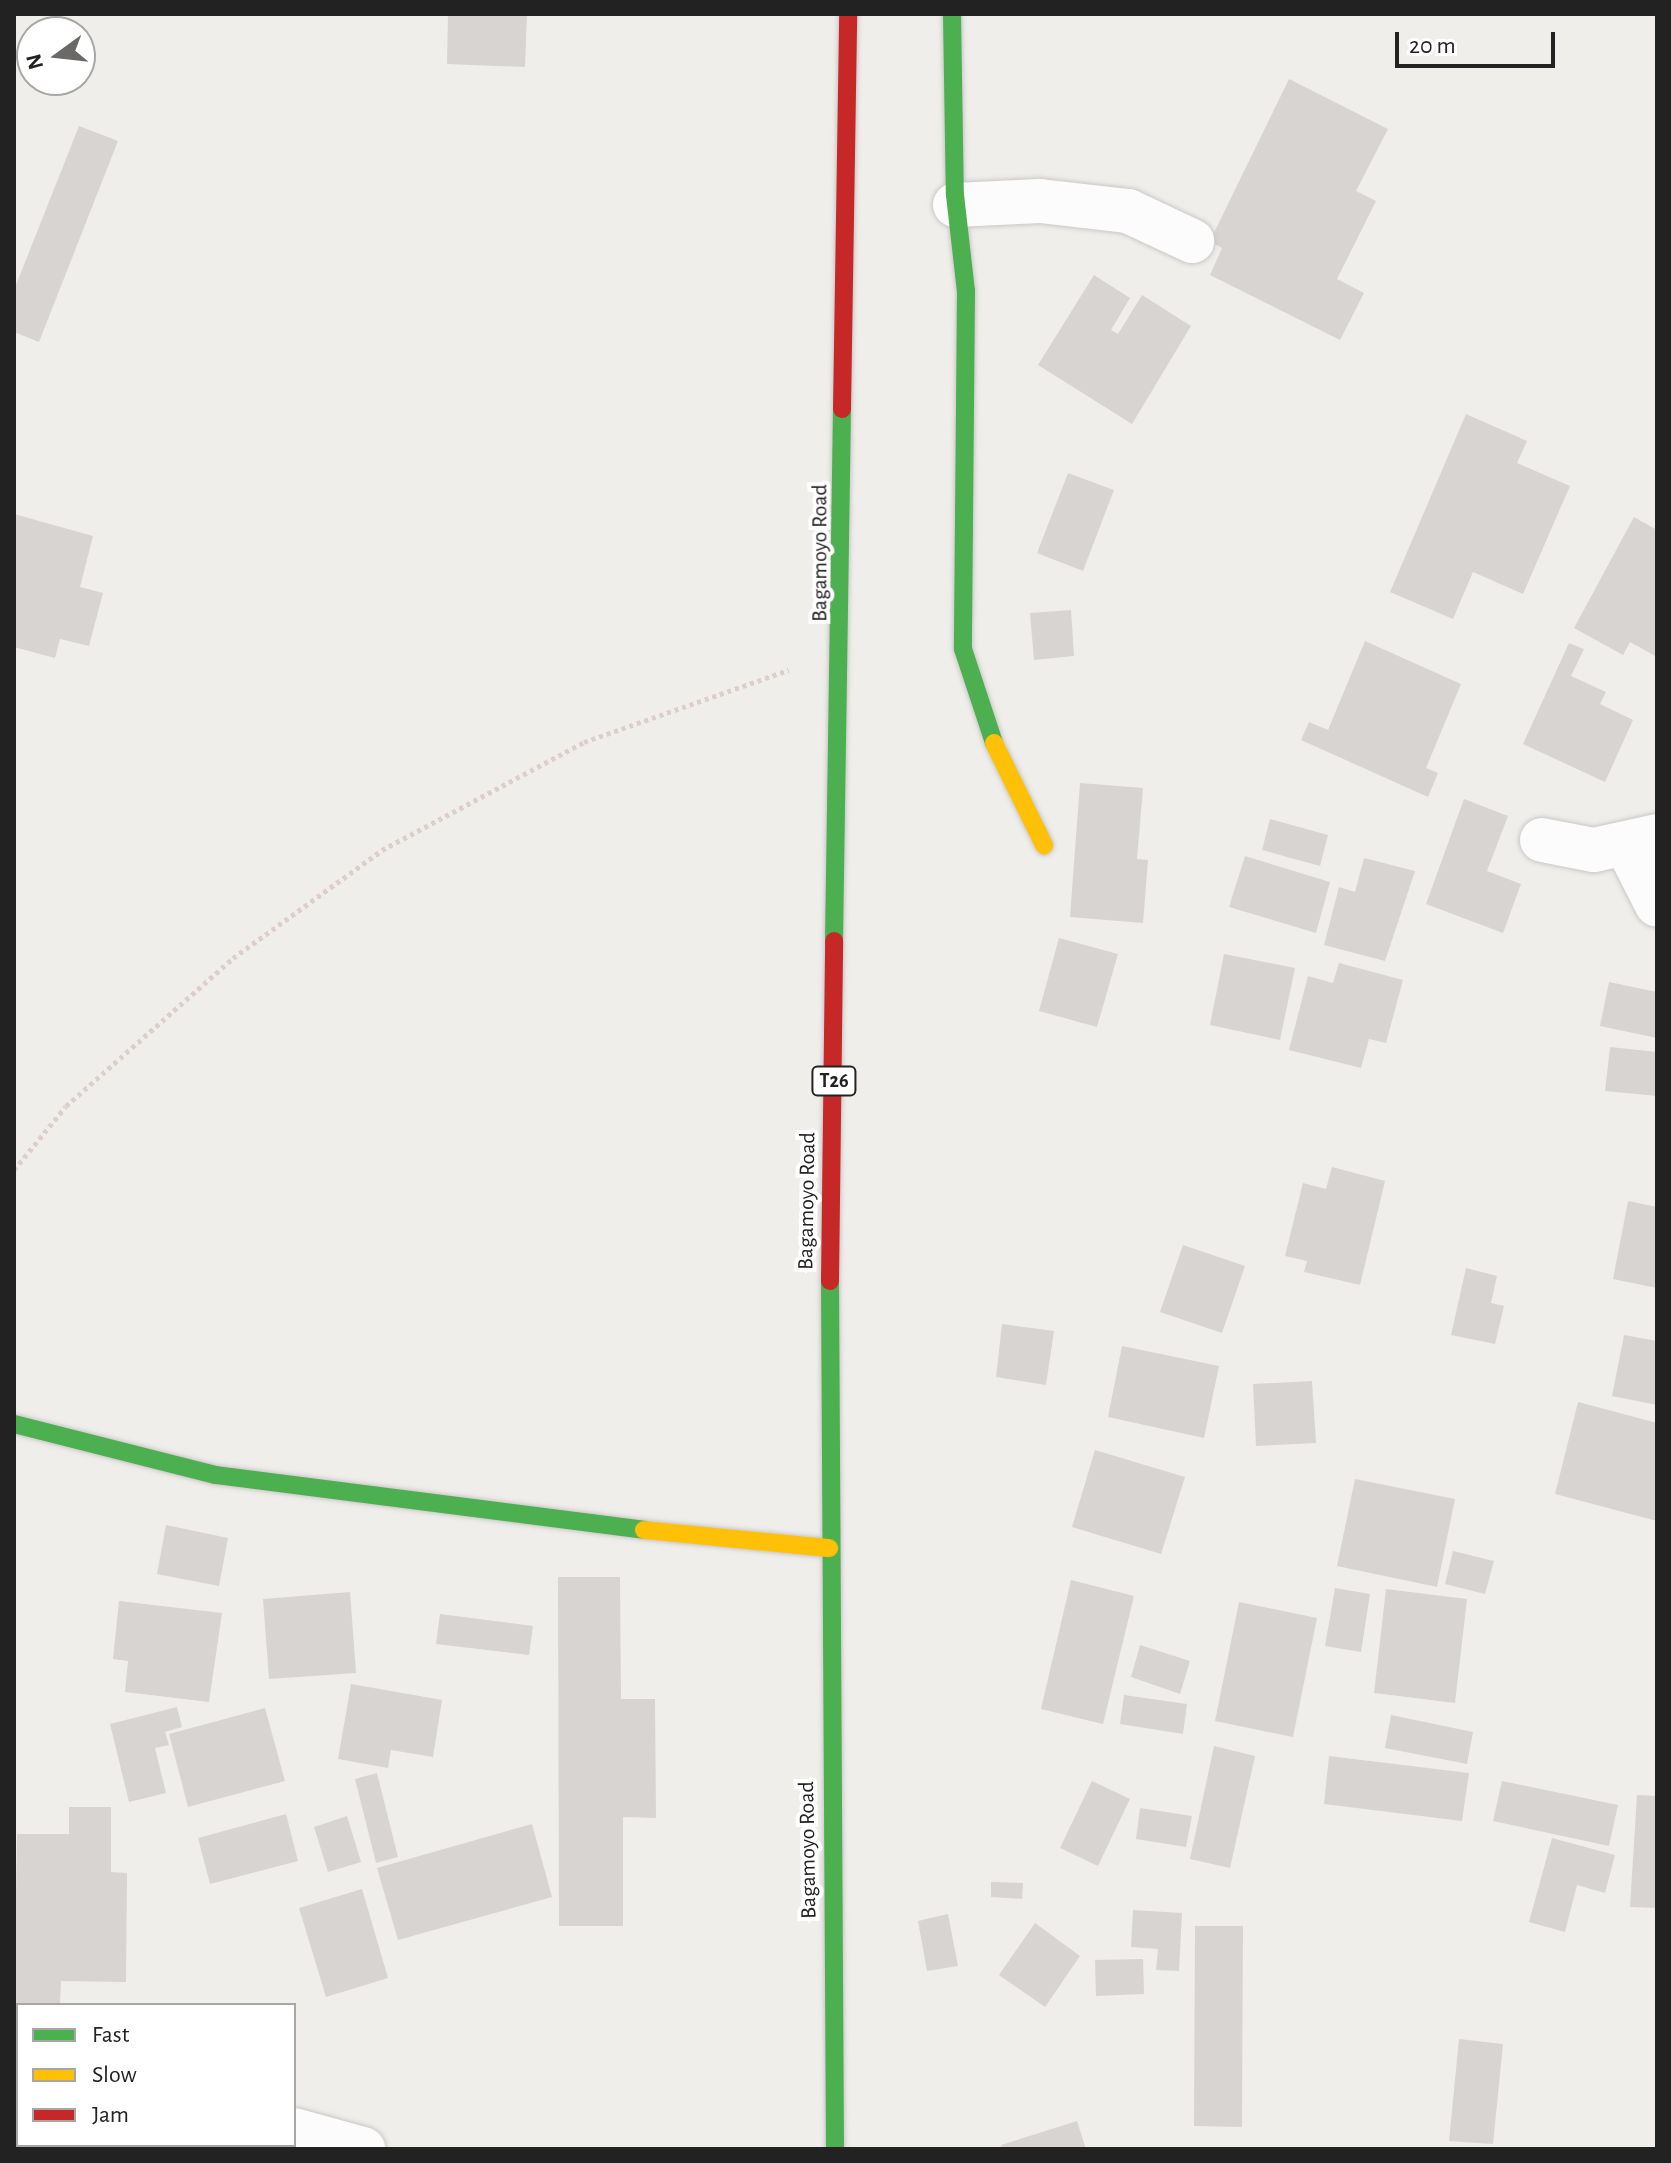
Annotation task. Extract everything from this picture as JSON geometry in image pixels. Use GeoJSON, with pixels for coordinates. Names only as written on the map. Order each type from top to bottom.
{"type":"FeatureCollection","features":[{"type":"Feature","properties":{"kind":"main road","name":"Bagamoyo Road"},"geometry":{"type":"LineString","coordinates":[[835,2149],[829,1548],[843,651],[848,14]]}},
{"type":"Feature","properties":{"kind":"main road"},"geometry":{"type":"LineString","coordinates":[[952,14],[955,205],[966,291],[963,649],[980,716],[1044,845]]}},
{"type":"Feature","properties":{"kind":"main road"},"geometry":{"type":"LineString","coordinates":[[14,1424],[216,1475],[502,1516],[829,1548]]}},
{"type":"Feature","properties":{"kind":"street"},"geometry":{"type":"LineString","coordinates":[[955,205],[1040,201],[1128,211],[1192,241]]}},
{"type":"Feature","properties":{"kind":"street"},"geometry":{"type":"LineString","coordinates":[[1542,840],[1594,850],[1641,840],[1657,905]]}},
{"type":"Feature","properties":{"kind":"street"},"geometry":{"type":"LineString","coordinates":[[296,2131],[363,2149]]}},
{"type":"Feature","properties":{"kind":"path"},"geometry":{"type":"LineString","coordinates":[[14,1170],[66,1106],[233,958],[382,850],[584,742],[843,651]]}},
{"type":"Feature","properties":{"kind":"building"},"geometry":{"type":"Polygon","coordinates":[[[448,14],[527,14],[525,67],[447,64],[448,14]]]}},
{"type":"Feature","properties":{"kind":"building"},"geometry":{"type":"Polygon","coordinates":[[[1289,79],[1388,129],[1356,191],[1376,201],[1337,279],[1364,293],[1340,340],[1210,275],[1222,248],[1210,241],[1289,79]]]}},
{"type":"Feature","properties":{"kind":"building"},"geometry":{"type":"Polygon","coordinates":[[[79,126],[118,141],[39,342],[14,332],[14,290],[79,126]]]}},
{"type":"Feature","properties":{"kind":"building"},"geometry":{"type":"Polygon","coordinates":[[[1094,275],[1130,298],[1111,330],[1118,334],[1142,295],[1191,326],[1132,424],[1038,365],[1094,275]]]}},
{"type":"Feature","properties":{"kind":"building"},"geometry":{"type":"Polygon","coordinates":[[[1466,414],[1527,441],[1517,463],[1570,486],[1523,594],[1473,572],[1453,619],[1390,592],[1466,414]]]}},
{"type":"Feature","properties":{"kind":"building"},"geometry":{"type":"Polygon","coordinates":[[[1068,473],[1114,490],[1083,571],[1037,553],[1068,473]]]}},
{"type":"Feature","properties":{"kind":"building"},"geometry":{"type":"Polygon","coordinates":[[[14,514],[93,536],[80,587],[103,593],[89,646],[60,639],[55,658],[14,647],[14,514]]]}},
{"type":"Feature","properties":{"kind":"building"},"geometry":{"type":"Polygon","coordinates":[[[1634,517],[1657,530],[1657,657],[1630,642],[1623,655],[1574,628],[1634,517]]]}},
{"type":"Feature","properties":{"kind":"building"},"geometry":{"type":"Polygon","coordinates":[[[1071,610],[1074,656],[1034,660],[1030,613],[1071,610]]]}},
{"type":"Feature","properties":{"kind":"building"},"geometry":{"type":"Polygon","coordinates":[[[1365,641],[1461,684],[1426,768],[1438,773],[1428,797],[1301,740],[1309,722],[1328,730],[1365,641]]]}},
{"type":"Feature","properties":{"kind":"building"},"geometry":{"type":"Polygon","coordinates":[[[1569,643],[1584,649],[1571,676],[1606,692],[1600,704],[1633,720],[1605,782],[1523,744],[1569,643]]]}},
{"type":"Feature","properties":{"kind":"building"},"geometry":{"type":"Polygon","coordinates":[[[1080,783],[1143,788],[1137,859],[1148,860],[1143,923],[1070,917],[1080,783]]]}},
{"type":"Feature","properties":{"kind":"building"},"geometry":{"type":"Polygon","coordinates":[[[1464,799],[1508,816],[1487,871],[1521,884],[1503,933],[1426,904],[1464,799]]]}},
{"type":"Feature","properties":{"kind":"building"},"geometry":{"type":"Polygon","coordinates":[[[1270,819],[1328,835],[1320,866],[1262,850],[1270,819]]]}},
{"type":"Feature","properties":{"kind":"building"},"geometry":{"type":"Polygon","coordinates":[[[1245,856],[1330,882],[1316,933],[1229,907],[1245,856]]]}},
{"type":"Feature","properties":{"kind":"building"},"geometry":{"type":"Polygon","coordinates":[[[1364,858],[1415,871],[1385,961],[1324,945],[1339,887],[1355,892],[1364,858]]]}},
{"type":"Feature","properties":{"kind":"building"},"geometry":{"type":"Polygon","coordinates":[[[1059,938],[1118,954],[1097,1027],[1039,1011],[1059,938]]]}},
{"type":"Feature","properties":{"kind":"building"},"geometry":{"type":"Polygon","coordinates":[[[1224,954],[1295,968],[1280,1040],[1210,1025],[1224,954]]]}},
{"type":"Feature","properties":{"kind":"building"},"geometry":{"type":"Polygon","coordinates":[[[1339,963],[1403,980],[1386,1043],[1369,1039],[1361,1068],[1289,1050],[1308,976],[1333,983],[1339,963]]]}},
{"type":"Feature","properties":{"kind":"building"},"geometry":{"type":"Polygon","coordinates":[[[1609,982],[1657,992],[1657,1038],[1600,1026],[1609,982]]]}},
{"type":"Feature","properties":{"kind":"building"},"geometry":{"type":"Polygon","coordinates":[[[1610,1047],[1657,1052],[1657,1096],[1605,1091],[1610,1047]]]}},
{"type":"Feature","properties":{"kind":"building"},"geometry":{"type":"Polygon","coordinates":[[[1332,1167],[1385,1181],[1360,1285],[1304,1272],[1307,1261],[1285,1256],[1303,1183],[1326,1189],[1332,1167]]]}},
{"type":"Feature","properties":{"kind":"building"},"geometry":{"type":"Polygon","coordinates":[[[1628,1201],[1657,1207],[1657,1288],[1613,1279],[1628,1201]]]}},
{"type":"Feature","properties":{"kind":"building"},"geometry":{"type":"Polygon","coordinates":[[[1183,1245],[1245,1266],[1222,1333],[1160,1312],[1183,1245]]]}},
{"type":"Feature","properties":{"kind":"building"},"geometry":{"type":"Polygon","coordinates":[[[1466,1268],[1497,1276],[1491,1303],[1504,1306],[1495,1344],[1451,1335],[1466,1268]]]}},
{"type":"Feature","properties":{"kind":"building"},"geometry":{"type":"Polygon","coordinates":[[[1002,1324],[1054,1331],[1046,1385],[996,1377],[1002,1324]]]}},
{"type":"Feature","properties":{"kind":"building"},"geometry":{"type":"Polygon","coordinates":[[[1624,1335],[1657,1341],[1657,1405],[1612,1396],[1624,1335]]]}},
{"type":"Feature","properties":{"kind":"building"},"geometry":{"type":"Polygon","coordinates":[[[1122,1346],[1219,1366],[1204,1438],[1108,1417],[1122,1346]]]}},
{"type":"Feature","properties":{"kind":"building"},"geometry":{"type":"Polygon","coordinates":[[[1312,1381],[1316,1443],[1256,1446],[1253,1384],[1312,1381]]]}},
{"type":"Feature","properties":{"kind":"building"},"geometry":{"type":"Polygon","coordinates":[[[1578,1402],[1657,1423],[1657,1521],[1555,1494],[1578,1402]]]}},
{"type":"Feature","properties":{"kind":"building"},"geometry":{"type":"Polygon","coordinates":[[[1095,1450],[1185,1477],[1161,1554],[1072,1527],[1095,1450]]]}},
{"type":"Feature","properties":{"kind":"building"},"geometry":{"type":"Polygon","coordinates":[[[1355,1479],[1455,1499],[1437,1587],[1337,1566],[1355,1479]]]}},
{"type":"Feature","properties":{"kind":"building"},"geometry":{"type":"Polygon","coordinates":[[[166,1525],[228,1538],[219,1586],[157,1574],[166,1525]]]}},
{"type":"Feature","properties":{"kind":"building"},"geometry":{"type":"Polygon","coordinates":[[[1453,1551],[1494,1561],[1485,1594],[1445,1584],[1453,1551]]]}},
{"type":"Feature","properties":{"kind":"building"},"geometry":{"type":"Polygon","coordinates":[[[558,1577],[620,1577],[621,1699],[655,1699],[656,1818],[623,1817],[623,1926],[559,1926],[558,1577]]]}},
{"type":"Feature","properties":{"kind":"building"},"geometry":{"type":"Polygon","coordinates":[[[1071,1580],[1134,1596],[1103,1724],[1041,1709],[1071,1580]]]}},
{"type":"Feature","properties":{"kind":"building"},"geometry":{"type":"Polygon","coordinates":[[[1335,1588],[1370,1594],[1361,1652],[1325,1646],[1335,1588]]]}},
{"type":"Feature","properties":{"kind":"building"},"geometry":{"type":"Polygon","coordinates":[[[1386,1589],[1467,1599],[1455,1703],[1374,1693],[1386,1589]]]}},
{"type":"Feature","properties":{"kind":"building"},"geometry":{"type":"Polygon","coordinates":[[[350,1592],[356,1673],[269,1679],[263,1599],[350,1592]]]}},
{"type":"Feature","properties":{"kind":"building"},"geometry":{"type":"Polygon","coordinates":[[[119,1601],[222,1613],[209,1702],[125,1692],[128,1661],[113,1659],[119,1601]]]}},
{"type":"Feature","properties":{"kind":"building"},"geometry":{"type":"Polygon","coordinates":[[[1239,1602],[1317,1618],[1293,1737],[1215,1721],[1239,1602]]]}},
{"type":"Feature","properties":{"kind":"building"},"geometry":{"type":"Polygon","coordinates":[[[440,1614],[533,1626],[529,1655],[436,1644],[440,1614]]]}},
{"type":"Feature","properties":{"kind":"building"},"geometry":{"type":"Polygon","coordinates":[[[1140,1645],[1190,1661],[1180,1694],[1131,1677],[1140,1645]]]}},
{"type":"Feature","properties":{"kind":"building"},"geometry":{"type":"Polygon","coordinates":[[[351,1684],[442,1700],[433,1757],[391,1750],[388,1768],[338,1759],[351,1684]]]}},
{"type":"Feature","properties":{"kind":"building"},"geometry":{"type":"Polygon","coordinates":[[[1124,1695],[1187,1704],[1183,1734],[1120,1724],[1124,1695]]]}},
{"type":"Feature","properties":{"kind":"building"},"geometry":{"type":"Polygon","coordinates":[[[177,1707],[182,1727],[165,1732],[169,1745],[155,1748],[166,1793],[129,1802],[110,1724],[177,1707]]]}},
{"type":"Feature","properties":{"kind":"building"},"geometry":{"type":"Polygon","coordinates":[[[265,1708],[285,1781],[188,1807],[169,1734],[265,1708]]]}},
{"type":"Feature","properties":{"kind":"building"},"geometry":{"type":"Polygon","coordinates":[[[1391,1715],[1473,1732],[1467,1764],[1385,1748],[1391,1715]]]}},
{"type":"Feature","properties":{"kind":"building"},"geometry":{"type":"Polygon","coordinates":[[[1214,1746],[1255,1756],[1230,1868],[1190,1859],[1214,1746]]]}},
{"type":"Feature","properties":{"kind":"building"},"geometry":{"type":"Polygon","coordinates":[[[1329,1756],[1469,1773],[1462,1821],[1324,1804],[1329,1756]]]}},
{"type":"Feature","properties":{"kind":"building"},"geometry":{"type":"Polygon","coordinates":[[[377,1773],[398,1857],[376,1863],[355,1779],[377,1773]]]}},
{"type":"Feature","properties":{"kind":"building"},"geometry":{"type":"Polygon","coordinates":[[[1092,1781],[1130,1799],[1098,1866],[1060,1848],[1092,1781]]]}},
{"type":"Feature","properties":{"kind":"building"},"geometry":{"type":"Polygon","coordinates":[[[1502,1781],[1618,1805],[1609,1846],[1493,1821],[1502,1781]]]}},
{"type":"Feature","properties":{"kind":"building"},"geometry":{"type":"Polygon","coordinates":[[[1637,1795],[1657,1796],[1657,1908],[1630,1907],[1637,1795]]]}},
{"type":"Feature","properties":{"kind":"building"},"geometry":{"type":"Polygon","coordinates":[[[69,1807],[111,1807],[111,1872],[127,1873],[126,1982],[61,1981],[60,2003],[16,2003],[14,2006],[17,1834],[69,1834],[69,1807]]]}},
{"type":"Feature","properties":{"kind":"building"},"geometry":{"type":"Polygon","coordinates":[[[1140,1808],[1192,1816],[1186,1847],[1136,1839],[1140,1808]]]}},
{"type":"Feature","properties":{"kind":"building"},"geometry":{"type":"Polygon","coordinates":[[[286,1814],[298,1861],[210,1884],[198,1838],[286,1814]]]}},
{"type":"Feature","properties":{"kind":"building"},"geometry":{"type":"Polygon","coordinates":[[[347,1816],[361,1862],[328,1872],[314,1827],[347,1816]]]}},
{"type":"Feature","properties":{"kind":"building"},"geometry":{"type":"Polygon","coordinates":[[[532,1824],[552,1897],[398,1940],[377,1868],[532,1824]]]}},
{"type":"Feature","properties":{"kind":"building"},"geometry":{"type":"Polygon","coordinates":[[[1552,1838],[1615,1855],[1605,1893],[1577,1885],[1565,1932],[1529,1922],[1552,1838]]]}},
{"type":"Feature","properties":{"kind":"building"},"geometry":{"type":"Polygon","coordinates":[[[991,1882],[1023,1883],[1022,1899],[991,1897],[991,1882]]]}},
{"type":"Feature","properties":{"kind":"building"},"geometry":{"type":"Polygon","coordinates":[[[362,1889],[388,1978],[326,1997],[299,1908],[362,1889]]]}},
{"type":"Feature","properties":{"kind":"building"},"geometry":{"type":"Polygon","coordinates":[[[1133,1910],[1182,1913],[1179,1971],[1156,1970],[1158,1949],[1131,1947],[1133,1910]]]}},
{"type":"Feature","properties":{"kind":"building"},"geometry":{"type":"Polygon","coordinates":[[[948,1914],[958,1966],[927,1971],[918,1921],[948,1914]]]}},
{"type":"Feature","properties":{"kind":"building"},"geometry":{"type":"Polygon","coordinates":[[[1035,1923],[1080,1956],[1045,2007],[999,1975],[1035,1923]]]}},
{"type":"Feature","properties":{"kind":"building"},"geometry":{"type":"Polygon","coordinates":[[[1195,1926],[1243,1926],[1242,2127],[1194,2126],[1195,1926]]]}},
{"type":"Feature","properties":{"kind":"building"},"geometry":{"type":"Polygon","coordinates":[[[1143,1959],[1144,1994],[1096,1996],[1095,1960],[1143,1959]]]}},
{"type":"Feature","properties":{"kind":"building"},"geometry":{"type":"Polygon","coordinates":[[[1459,2039],[1503,2044],[1493,2144],[1449,2141],[1459,2039]]]}},
{"type":"Feature","properties":{"kind":"building"},"geometry":{"type":"Polygon","coordinates":[[[1077,2121],[1086,2149],[1003,2149],[1001,2145],[1077,2121]]]}},
{"type":"Feature","properties":{"kind":"traffic: fast"},"geometry":{"type":"LineString","coordinates":[[952,14],[955,195],[966,291],[963,649],[994,743]]}},
{"type":"Feature","properties":{"kind":"traffic: fast"},"geometry":{"type":"LineString","coordinates":[[834,941],[842,409]]}},
{"type":"Feature","properties":{"kind":"traffic: fast"},"geometry":{"type":"LineString","coordinates":[[830,1281],[835,2149]]}},
{"type":"Feature","properties":{"kind":"traffic: fast"},"geometry":{"type":"LineString","coordinates":[[14,1424],[216,1475],[644,1530]]}},
{"type":"Feature","properties":{"kind":"traffic: slow"},"geometry":{"type":"LineString","coordinates":[[994,743],[1044,845]]}},
{"type":"Feature","properties":{"kind":"traffic: slow"},"geometry":{"type":"LineString","coordinates":[[644,1530],[829,1548]]}},
{"type":"Feature","properties":{"kind":"traffic: jam"},"geometry":{"type":"LineString","coordinates":[[842,409],[848,14]]}},
{"type":"Feature","properties":{"kind":"traffic: jam"},"geometry":{"type":"LineString","coordinates":[[830,1281],[834,941]]}}]}
